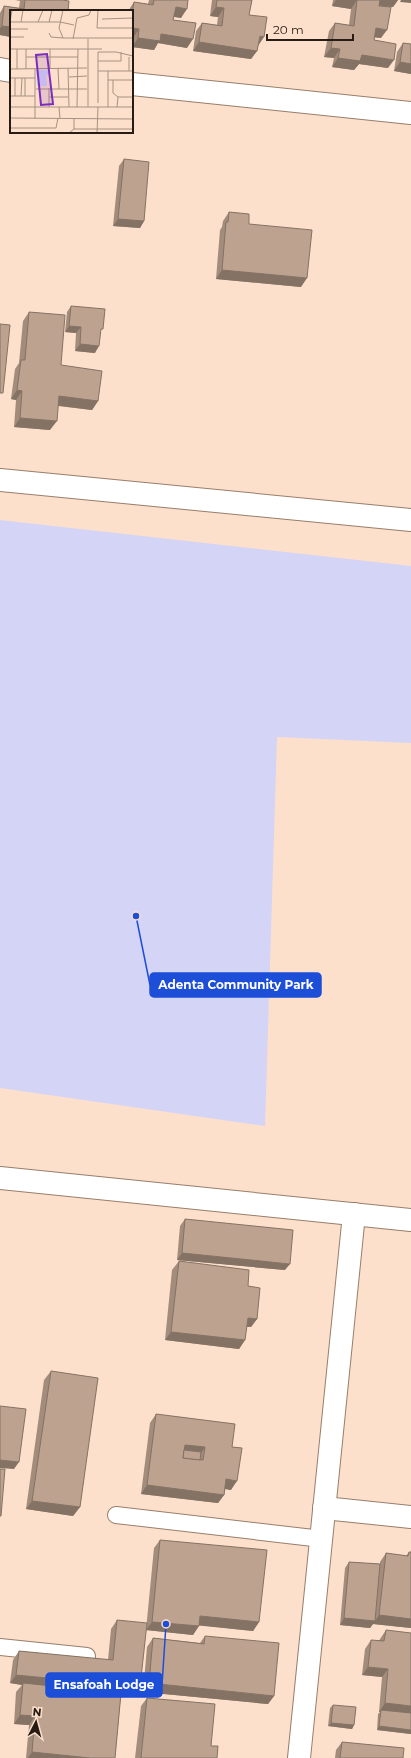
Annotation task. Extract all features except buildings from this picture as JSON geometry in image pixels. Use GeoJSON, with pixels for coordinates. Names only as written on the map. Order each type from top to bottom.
{"type":"FeatureCollection","features":[{"type":"Feature","properties":{"kind":"street"},"geometry":{"type":"LineString","coordinates":[[0,70],[10,71]]}},
{"type":"Feature","properties":{"kind":"street"},"geometry":{"type":"LineString","coordinates":[[133,84],[411,113]]}},
{"type":"Feature","properties":{"kind":"street"},"geometry":{"type":"LineString","coordinates":[[0,480],[411,520]]}},
{"type":"Feature","properties":{"kind":"street"},"geometry":{"type":"LineString","coordinates":[[0,1178],[411,1220]]}},
{"type":"Feature","properties":{"kind":"street"},"geometry":{"type":"LineString","coordinates":[[299,1758],[354,1214]]}},
{"type":"Feature","properties":{"kind":"street"},"geometry":{"type":"LineString","coordinates":[[324,1508],[411,1517]]}},
{"type":"Feature","properties":{"kind":"lane"},"geometry":{"type":"LineString","coordinates":[[116,1515],[322,1539]]}},
{"type":"Feature","properties":{"kind":"lane"},"geometry":{"type":"LineString","coordinates":[[0,1647],[87,1656]]}},
{"type":"Feature","properties":{"kind":"shaded area"},"geometry":{"type":"Polygon","coordinates":[[[0,520],[411,566],[411,743],[277,737],[265,1126],[0,1088],[0,520]]]}},
{"type":"Feature","properties":{"kind":"place","name":"Adenta Community Park"},"geometry":{"type":"Point","coordinates":[136,916]}},
{"type":"Feature","properties":{"kind":"place","name":"Ensafoah Lodge"},"geometry":{"type":"Point","coordinates":[166,1624]}}]}
